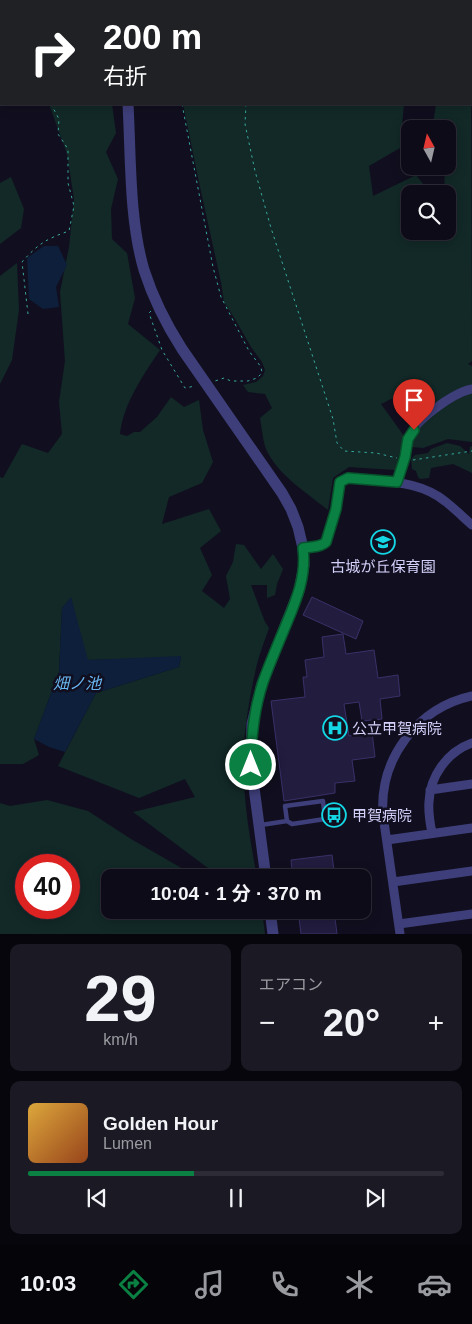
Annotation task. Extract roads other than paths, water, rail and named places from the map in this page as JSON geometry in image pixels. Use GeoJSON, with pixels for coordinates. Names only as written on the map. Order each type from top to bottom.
{"type":"FeatureCollection","features":[{"type":"Feature","properties":{"kind":"street"},"geometry":{"type":"LineString","coordinates":[[128,105],[136,236],[144,269],[158,307],[197,373],[282,493],[296,522],[303,548],[304,565],[299,591],[262,684],[252,724],[251,765],[265,869]]}},
{"type":"Feature","properties":{"kind":"street"},"geometry":{"type":"LineString","coordinates":[[397,482],[408,439],[420,421],[446,401],[464,391],[472,389]]}},
{"type":"Feature","properties":{"kind":"street"},"geometry":{"type":"LineString","coordinates":[[303,548],[318,546],[326,542],[336,509],[340,482],[348,478],[409,484],[446,501],[472,525]]}},
{"type":"Feature","properties":{"kind":"street"},"geometry":{"type":"LineString","coordinates":[[472,696],[449,704],[426,717],[414,728],[392,760],[383,796],[383,809],[399,929],[472,914]]}},
{"type":"Feature","properties":{"kind":"street"},"geometry":{"type":"LineString","coordinates":[[432,833],[428,804],[430,790],[437,773],[448,758],[472,743]]}},
{"type":"Feature","properties":{"kind":"street"},"geometry":{"type":"LineString","coordinates":[[430,790],[472,784]]}},
{"type":"Feature","properties":{"kind":"street"},"geometry":{"type":"LineString","coordinates":[[387,840],[472,828]]}},
{"type":"Feature","properties":{"kind":"street"},"geometry":{"type":"LineString","coordinates":[[393,882],[472,871]]}},
{"type":"Feature","properties":{"kind":"street"},"geometry":{"type":"LineString","coordinates":[[271,919],[273,934]]}},
{"type":"Feature","properties":{"kind":"lane"},"geometry":{"type":"LineString","coordinates":[[259,826],[287,821],[292,824],[326,819],[323,801],[286,806],[287,821]]}},
{"type":"Feature","properties":{"kind":"water"},"geometry":{"type":"Polygon","coordinates":[[[44,246],[58,246],[67,265],[56,287],[59,307],[43,309],[29,299],[27,258],[44,246]]]}},
{"type":"Feature","properties":{"kind":"water","name":"畑ノ池"},"geometry":{"type":"Polygon","coordinates":[[[71,597],[88,660],[181,656],[179,667],[96,693],[65,752],[49,747],[34,739],[59,672],[62,608],[71,597]]]}},
{"type":"Feature","properties":{"kind":"place","name":"古城が丘保育園"},"geometry":{"type":"Point","coordinates":[383,542]}},
{"type":"Feature","properties":{"kind":"place","name":"公立甲賀病院"},"geometry":{"type":"Point","coordinates":[335,728]}},
{"type":"Feature","properties":{"kind":"place","name":"甲賀病院"},"geometry":{"type":"Point","coordinates":[334,815]}}]}
